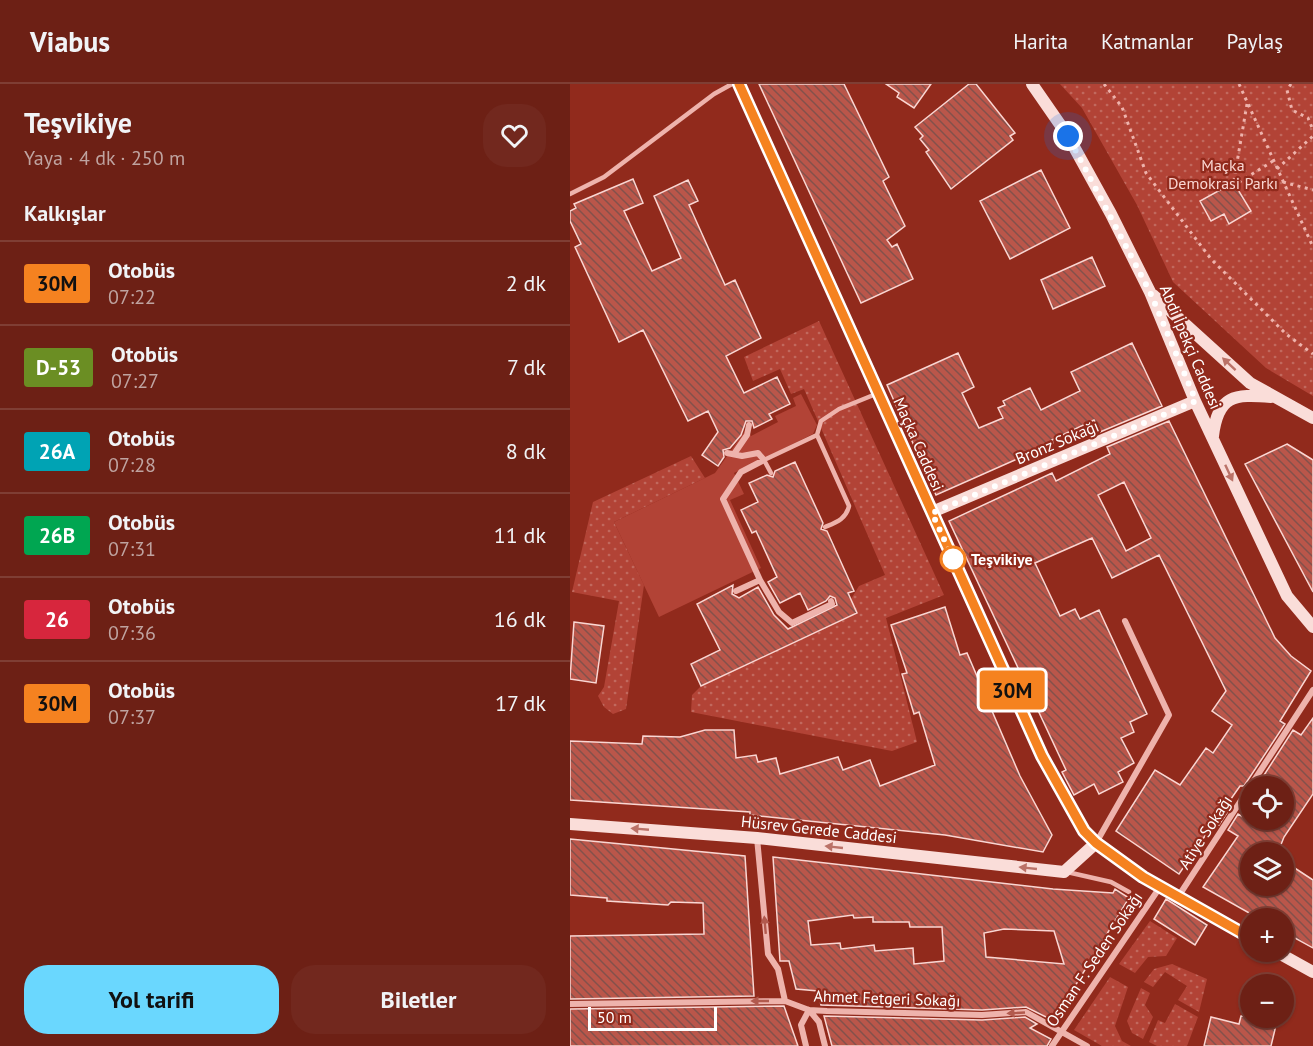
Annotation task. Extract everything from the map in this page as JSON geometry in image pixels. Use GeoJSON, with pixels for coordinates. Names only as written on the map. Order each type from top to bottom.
{"type":"FeatureCollection","features":[{"type":"Feature","properties":{"kind":"street","name":"Maçka Caddesi"},"geometry":{"type":"LineString","coordinates":[[739,84],[1042,756],[1084,831],[1096,843],[1160,887],[1240,932]]}},
{"type":"Feature","properties":{"kind":"street","name":"Abdi İpekçi Caddesi"},"geometry":{"type":"LineString","coordinates":[[1032,84],[1068,136],[1150,292],[1196,401],[1287,596],[1313,627]]}},
{"type":"Feature","properties":{"kind":"street"},"geometry":{"type":"LineString","coordinates":[[1150,292],[1250,383],[1313,418]]}},
{"type":"Feature","properties":{"kind":"street"},"geometry":{"type":"LineString","coordinates":[[1213,437],[1215,415],[1222,404],[1241,394],[1275,397]]}},
{"type":"Feature","properties":{"kind":"street","name":"Bronz Sokağı"},"geometry":{"type":"LineString","coordinates":[[932,513],[1196,401]]}},
{"type":"Feature","properties":{"kind":"street"},"geometry":{"type":"LineString","coordinates":[[749,425],[730,454],[758,453],[764,460],[741,472],[723,499],[768,597],[779,612],[793,625],[829,606]]}},
{"type":"Feature","properties":{"kind":"street"},"geometry":{"type":"LineString","coordinates":[[736,591],[760,580]]}},
{"type":"Feature","properties":{"kind":"street"},"geometry":{"type":"LineString","coordinates":[[761,600],[768,597]]}},
{"type":"Feature","properties":{"kind":"street"},"geometry":{"type":"LineString","coordinates":[[1064,872],[1096,843],[1169,715],[1125,621]]}},
{"type":"Feature","properties":{"kind":"street","name":"Atiye Sokağı"},"geometry":{"type":"LineString","coordinates":[[1178,897],[1313,690]]}},
{"type":"Feature","properties":{"kind":"street","name":"Hüsrev Gerede Caddesi"},"geometry":{"type":"LineString","coordinates":[[570,824],[757,838],[1064,872]]}},
{"type":"Feature","properties":{"kind":"street"},"geometry":{"type":"LineString","coordinates":[[757,838],[768,954],[778,969],[785,1001]]}},
{"type":"Feature","properties":{"kind":"street","name":"Osman F. Seden Sokağı"},"geometry":{"type":"LineString","coordinates":[[1052,1046],[1060,1030],[1160,887]]}},
{"type":"Feature","properties":{"kind":"street"},"geometry":{"type":"LineString","coordinates":[[1294,962],[1313,972]]}},
{"type":"Feature","properties":{"kind":"street","name":"Ahmet Fetgeri Sokağı"},"geometry":{"type":"LineString","coordinates":[[570,1004],[785,1001],[809,1010],[982,1016],[1026,1012],[1087,1046]]}},
{"type":"Feature","properties":{"kind":"street"},"geometry":{"type":"LineString","coordinates":[[806,1046],[801,1025],[809,1010],[819,1022],[825,1046]]}},
{"type":"Feature","properties":{"kind":"lane"},"geometry":{"type":"LineString","coordinates":[[570,194],[604,177],[714,94],[732,84]]}},
{"type":"Feature","properties":{"kind":"lane"},"geometry":{"type":"LineString","coordinates":[[825,527],[841,520],[847,514],[849,506],[817,435],[820,421],[839,409],[878,393]]}},
{"type":"Feature","properties":{"kind":"lane"},"geometry":{"type":"LineString","coordinates":[[771,473],[764,460],[817,435]]}},
{"type":"Feature","properties":{"kind":"lane","name":"Hüsrev Gerede Caddesi"},"geometry":{"type":"LineString","coordinates":[[1064,872],[1111,882],[1129,892]]}},
{"type":"Feature","properties":{"kind":"path"},"geometry":{"type":"LineString","coordinates":[[1104,84],[1122,107],[1146,173],[1211,259],[1286,334],[1313,354]]}},
{"type":"Feature","properties":{"kind":"path"},"geometry":{"type":"LineString","coordinates":[[1239,84],[1313,247]]}},
{"type":"Feature","properties":{"kind":"path"},"geometry":{"type":"LineString","coordinates":[[1291,84],[1287,90],[1292,110],[1308,118],[1313,130]]}},
{"type":"Feature","properties":{"kind":"path"},"geometry":{"type":"LineString","coordinates":[[1247,102],[1233,186],[1273,161]]}},
{"type":"Feature","properties":{"kind":"path"},"geometry":{"type":"LineString","coordinates":[[1277,169],[1313,136]]}},
{"type":"Feature","properties":{"kind":"path"},"geometry":{"type":"LineString","coordinates":[[1283,182],[1313,190]]}},
{"type":"Feature","properties":{"kind":"green space","name":"Maçka Demokrasi Parkı"},"geometry":{"type":"Polygon","coordinates":[[[1060,84],[1313,84],[1313,396],[1266,368],[1173,282],[1137,205],[1082,108],[1060,84]]]}},
{"type":"Feature","properties":{"kind":"green space"},"geometry":{"type":"Polygon","coordinates":[[[819,321],[944,595],[886,618],[917,742],[892,751],[691,712],[692,695],[701,686],[857,613],[851,599],[859,586],[885,575],[804,389],[791,394],[780,369],[753,381],[744,357],[819,321]]]}},
{"type":"Feature","properties":{"kind":"green space"},"geometry":{"type":"Polygon","coordinates":[[[801,394],[817,425],[813,434],[734,473],[744,494],[730,500],[761,568],[659,617],[614,522],[715,473],[747,428],[751,436],[778,422],[775,416],[796,406],[793,398],[801,394]]]}},
{"type":"Feature","properties":{"kind":"green space"},"geometry":{"type":"Polygon","coordinates":[[[691,456],[705,478],[614,522],[644,585],[626,709],[613,714],[604,707],[598,696],[604,687],[619,601],[572,592],[593,502],[691,456]]]}},
{"type":"Feature","properties":{"kind":"green space"},"geometry":{"type":"Polygon","coordinates":[[[1150,921],[1177,938],[1166,956],[1148,957],[1135,973],[1119,964],[1150,921]]]}},
{"type":"Feature","properties":{"kind":"green space"},"geometry":{"type":"Polygon","coordinates":[[[1172,964],[1207,979],[1199,1012],[1178,1000],[1187,986],[1165,972],[1153,987],[1144,982],[1154,969],[1172,964]]]}},
{"type":"Feature","properties":{"kind":"green space"},"geometry":{"type":"Polygon","coordinates":[[[1110,977],[1128,987],[1115,1026],[1122,1041],[1131,1046],[1102,1046],[1074,1030],[1110,977]]]}},
{"type":"Feature","properties":{"kind":"green space"},"geometry":{"type":"Polygon","coordinates":[[[1141,988],[1150,993],[1145,1005],[1153,1017],[1143,1039],[1132,1033],[1127,1021],[1141,988]]]}},
{"type":"Feature","properties":{"kind":"green space"},"geometry":{"type":"Polygon","coordinates":[[[1175,1004],[1198,1017],[1187,1046],[1157,1046],[1149,1042],[1158,1020],[1165,1023],[1175,1004]]]}},
{"type":"Feature","properties":{"kind":"building"},"geometry":{"type":"Polygon","coordinates":[[[759,84],[844,84],[889,177],[883,181],[905,226],[887,240],[892,247],[897,244],[913,279],[861,303],[759,84]]]}},
{"type":"Feature","properties":{"kind":"building"},"geometry":{"type":"Polygon","coordinates":[[[886,84],[931,84],[914,108],[897,97],[899,93],[886,84]]]}},
{"type":"Feature","properties":{"kind":"building"},"geometry":{"type":"Polygon","coordinates":[[[969,84],[976,84],[1015,133],[1010,136],[1013,140],[951,189],[926,152],[929,150],[920,139],[923,136],[915,127],[969,84]]]}},
{"type":"Feature","properties":{"kind":"building"},"geometry":{"type":"Polygon","coordinates":[[[1041,170],[1070,228],[1010,259],[980,201],[1041,170]]]}},
{"type":"Feature","properties":{"kind":"building"},"geometry":{"type":"Polygon","coordinates":[[[633,179],[643,203],[624,211],[652,271],[681,258],[654,196],[688,180],[698,201],[689,205],[725,285],[735,280],[761,338],[726,356],[744,393],[777,377],[790,404],[769,414],[772,419],[754,428],[752,421],[746,421],[741,435],[730,448],[723,450],[724,457],[718,466],[702,455],[718,432],[708,411],[688,421],[643,330],[619,342],[575,247],[581,244],[570,221],[570,211],[576,208],[574,204],[633,179]]]}},
{"type":"Feature","properties":{"kind":"building"},"geometry":{"type":"Polygon","coordinates":[[[1229,185],[1237,188],[1251,211],[1229,224],[1224,214],[1211,221],[1200,201],[1229,185]]]}},
{"type":"Feature","properties":{"kind":"building"},"geometry":{"type":"Polygon","coordinates":[[[1092,257],[1105,286],[1053,309],[1041,280],[1092,257]]]}},
{"type":"Feature","properties":{"kind":"building"},"geometry":{"type":"Polygon","coordinates":[[[1132,343],[1162,406],[1100,432],[1094,420],[1052,440],[1053,443],[936,495],[887,385],[958,353],[974,387],[962,393],[979,428],[1003,418],[998,408],[1005,405],[1003,401],[1030,388],[1041,410],[1080,391],[1071,372],[1132,343]]]}},
{"type":"Feature","properties":{"kind":"building"},"geometry":{"type":"Polygon","coordinates":[[[1169,421],[1275,638],[1291,656],[1311,671],[1280,721],[1285,724],[1251,776],[1240,776],[1240,786],[1226,806],[1230,808],[1219,825],[1215,823],[1211,827],[1179,874],[1116,831],[1155,770],[1180,785],[1206,748],[1213,753],[1232,725],[1212,711],[1226,691],[1159,555],[1112,578],[1092,538],[1035,563],[1060,616],[1075,609],[1080,619],[1099,610],[1147,714],[1130,722],[1134,732],[1121,738],[1134,763],[1118,772],[1123,782],[1099,794],[1094,784],[1074,795],[1062,772],[1066,770],[949,521],[1052,473],[1056,481],[1110,454],[1107,447],[1169,421]],[[1124,482],[1098,495],[1126,551],[1151,538],[1124,482]]]}},
{"type":"Feature","properties":{"kind":"building"},"geometry":{"type":"Polygon","coordinates":[[[1287,444],[1313,460],[1313,592],[1245,464],[1287,444]]]}},
{"type":"Feature","properties":{"kind":"building"},"geometry":{"type":"Polygon","coordinates":[[[795,462],[823,523],[821,529],[827,531],[854,591],[848,593],[857,613],[701,686],[691,664],[720,650],[697,604],[733,585],[732,594],[739,598],[758,587],[774,615],[788,629],[837,605],[835,598],[830,596],[826,601],[808,610],[800,593],[780,603],[768,582],[777,577],[756,531],[752,533],[741,510],[758,502],[749,483],[767,475],[773,477],[775,471],[795,462]]]}},
{"type":"Feature","properties":{"kind":"building"},"geometry":{"type":"Polygon","coordinates":[[[945,607],[960,655],[967,653],[1020,776],[1052,835],[1043,852],[945,835],[750,815],[750,812],[570,800],[570,741],[642,744],[643,736],[680,737],[705,730],[734,730],[736,758],[756,755],[758,762],[776,758],[780,774],[838,757],[843,770],[870,760],[880,786],[935,765],[919,712],[914,714],[902,674],[907,673],[891,625],[945,607]]]}},
{"type":"Feature","properties":{"kind":"building"},"geometry":{"type":"Polygon","coordinates":[[[574,622],[604,626],[596,683],[570,679],[574,622]]]}},
{"type":"Feature","properties":{"kind":"building"},"geometry":{"type":"Polygon","coordinates":[[[1313,718],[1313,794],[1294,822],[1294,776],[1263,776],[1293,730],[1301,735],[1313,718]]]}},
{"type":"Feature","properties":{"kind":"building"},"geometry":{"type":"Polygon","coordinates":[[[1238,814],[1240,815],[1240,830],[1289,830],[1282,842],[1240,842],[1240,896],[1294,896],[1294,868],[1313,880],[1313,948],[1294,938],[1294,908],[1240,908],[1203,887],[1238,836],[1228,830],[1238,814]]]}},
{"type":"Feature","properties":{"kind":"building"},"geometry":{"type":"Polygon","coordinates":[[[570,839],[745,856],[754,996],[570,999],[570,936],[704,934],[703,903],[671,902],[668,905],[607,901],[607,898],[570,895],[570,839]]]}},
{"type":"Feature","properties":{"kind":"building"},"geometry":{"type":"Polygon","coordinates":[[[773,857],[1053,889],[1113,893],[1115,889],[1129,898],[1058,1014],[1048,1018],[1026,1007],[982,1010],[821,1005],[818,991],[796,989],[789,961],[780,961],[773,857]],[[853,915],[808,921],[811,945],[840,943],[841,949],[874,945],[875,951],[913,948],[914,964],[944,961],[942,927],[910,927],[909,922],[873,922],[873,917],[854,918],[853,915]],[[1004,929],[984,933],[986,957],[1064,964],[1054,931],[1004,929]]]}},
{"type":"Feature","properties":{"kind":"building"},"geometry":{"type":"Polygon","coordinates":[[[1166,899],[1207,925],[1195,945],[1154,919],[1166,899]]]}},
{"type":"Feature","properties":{"kind":"building"},"geometry":{"type":"Polygon","coordinates":[[[784,1006],[798,1046],[570,1046],[570,1009],[784,1006]]]}},
{"type":"Feature","properties":{"kind":"building"},"geometry":{"type":"Polygon","coordinates":[[[824,1016],[982,1020],[1025,1017],[1037,1024],[1030,1028],[1051,1039],[1047,1046],[832,1046],[824,1016]]]}},
{"type":"Feature","properties":{"kind":"building"},"geometry":{"type":"Polygon","coordinates":[[[1211,1017],[1239,1024],[1240,1020],[1240,1028],[1275,1028],[1271,1046],[1204,1046],[1211,1017]]]}},
{"type":"Feature","properties":{"kind":"bus line","name":"30M"},"geometry":{"type":"LineString","coordinates":[[739,84],[1042,756],[1084,831],[1096,843],[1143,877],[1240,932]]}},
{"type":"Feature","properties":{"kind":"place","name":"Teşvikiye"},"geometry":{"type":"Point","coordinates":[953,559]}},
{"type":"Feature","properties":{"kind":"route"},"geometry":{"type":"LineString","coordinates":[[953,559],[932,513],[1196,401],[1150,292],[1068,136]]}}]}
